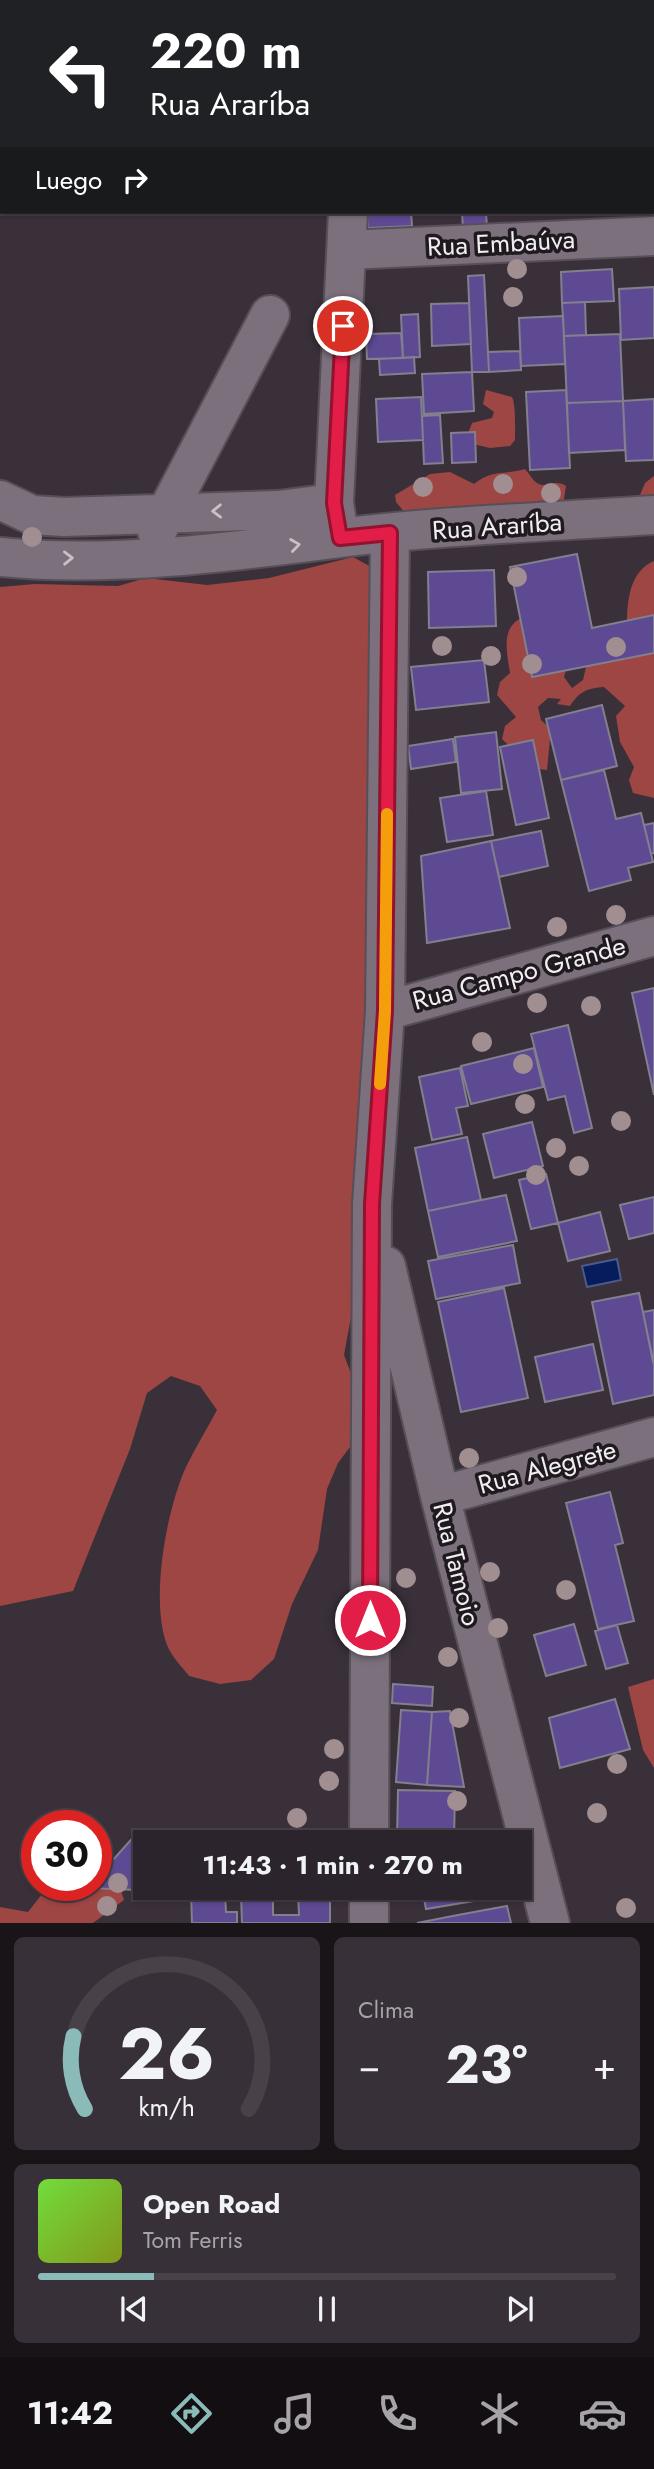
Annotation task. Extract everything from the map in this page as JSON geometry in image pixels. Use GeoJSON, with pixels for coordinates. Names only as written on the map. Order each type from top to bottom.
{"type":"FeatureCollection","features":[{"type":"Feature","properties":{"kind":"street"},"geometry":{"type":"LineString","coordinates":[[337,521],[348,214]]}},
{"type":"Feature","properties":{"kind":"street","name":"Rua Embaúva"},"geometry":{"type":"LineString","coordinates":[[347,250],[654,236]]}},
{"type":"Feature","properties":{"kind":"street"},"geometry":{"type":"LineString","coordinates":[[142,557],[270,315]]}},
{"type":"Feature","properties":{"kind":"street"},"geometry":{"type":"LineString","coordinates":[[0,500],[32,515],[65,517],[278,510],[337,521]]}},
{"type":"Feature","properties":{"kind":"street","name":"Rua Araríba"},"geometry":{"type":"LineString","coordinates":[[337,521],[390,533],[654,515]]}},
{"type":"Feature","properties":{"kind":"street"},"geometry":{"type":"LineString","coordinates":[[0,556],[142,557],[291,546],[337,521]]}},
{"type":"Feature","properties":{"kind":"street"},"geometry":{"type":"LineString","coordinates":[[369,1830],[372,1204],[385,1011],[390,533]]}},
{"type":"Feature","properties":{"kind":"street","name":"Rua Campo Grande"},"geometry":{"type":"LineString","coordinates":[[385,1011],[654,936]]}},
{"type":"Feature","properties":{"kind":"street","name":"Rua Tamoio"},"geometry":{"type":"LineString","coordinates":[[372,1204],[440,1496],[550,1923]]}},
{"type":"Feature","properties":{"kind":"street","name":"Rua Alegrete"},"geometry":{"type":"LineString","coordinates":[[440,1496],[654,1437]]}},
{"type":"Feature","properties":{"kind":"street"},"geometry":{"type":"LineString","coordinates":[[369,1900],[369,1923]]}},
{"type":"Feature","properties":{"kind":"shaded area"},"geometry":{"type":"Polygon","coordinates":[[[486,390],[512,397],[515,440],[510,446],[490,448],[469,443],[467,436],[472,423],[492,418],[494,412],[483,404],[486,390]]]}},
{"type":"Feature","properties":{"kind":"shaded area"},"geometry":{"type":"Polygon","coordinates":[[[525,469],[540,485],[558,483],[566,486],[560,505],[405,513],[396,502],[395,495],[430,474],[450,472],[474,484],[493,474],[525,469]]]}},
{"type":"Feature","properties":{"kind":"shaded area"},"geometry":{"type":"Polygon","coordinates":[[[654,476],[654,527],[637,502],[645,483],[654,476]]]}},
{"type":"Feature","properties":{"kind":"shaded area"},"geometry":{"type":"Polygon","coordinates":[[[353,557],[382,573],[372,1204],[344,1355],[365,1410],[356,1439],[338,1463],[327,1489],[318,1550],[292,1604],[274,1659],[251,1680],[220,1684],[189,1676],[177,1662],[167,1645],[160,1604],[163,1556],[172,1507],[186,1467],[217,1410],[200,1386],[171,1376],[147,1393],[130,1449],[73,1591],[0,1606],[0,587],[35,584],[118,586],[146,578],[207,585],[269,578],[353,557]]]}},
{"type":"Feature","properties":{"kind":"shaded area"},"geometry":{"type":"Polygon","coordinates":[[[654,561],[654,798],[633,793],[629,780],[634,767],[620,742],[616,716],[625,706],[604,687],[584,692],[570,706],[557,704],[561,699],[548,698],[538,707],[541,720],[551,729],[547,770],[532,768],[502,739],[505,726],[516,717],[497,695],[500,682],[510,673],[507,646],[509,630],[513,624],[529,615],[568,663],[564,677],[572,688],[583,680],[586,667],[594,656],[643,656],[648,643],[627,624],[628,605],[635,579],[654,561]]]}},
{"type":"Feature","properties":{"kind":"shaded area"},"geometry":{"type":"Polygon","coordinates":[[[617,1259],[621,1280],[587,1287],[582,1266],[617,1259]]]}},
{"type":"Feature","properties":{"kind":"shaded area"},"geometry":{"type":"Polygon","coordinates":[[[654,1679],[654,1768],[643,1750],[628,1687],[654,1679]]]}},
{"type":"Feature","properties":{"kind":"shaded area"},"geometry":{"type":"Polygon","coordinates":[[[112,1864],[124,1900],[93,1923],[0,1923],[0,1907],[28,1912],[37,1901],[112,1901],[112,1864]]]}},
{"type":"Feature","properties":{"kind":"building"},"geometry":{"type":"Polygon","coordinates":[[[367,214],[411,214],[412,226],[368,228],[367,214]]]}},
{"type":"Feature","properties":{"kind":"building"},"geometry":{"type":"Polygon","coordinates":[[[462,214],[486,214],[487,229],[463,230],[462,214]]]}},
{"type":"Feature","properties":{"kind":"building"},"geometry":{"type":"Polygon","coordinates":[[[612,269],[614,301],[562,303],[561,272],[612,269]]]}},
{"type":"Feature","properties":{"kind":"building"},"geometry":{"type":"Polygon","coordinates":[[[484,275],[489,372],[472,372],[468,276],[484,275]]]}},
{"type":"Feature","properties":{"kind":"building"},"geometry":{"type":"Polygon","coordinates":[[[654,287],[654,338],[621,340],[619,289],[654,287]]]}},
{"type":"Feature","properties":{"kind":"building"},"geometry":{"type":"Polygon","coordinates":[[[585,302],[586,335],[564,336],[562,303],[585,302]]]}},
{"type":"Feature","properties":{"kind":"building"},"geometry":{"type":"Polygon","coordinates":[[[469,303],[471,344],[432,346],[431,304],[469,303]]]}},
{"type":"Feature","properties":{"kind":"building"},"geometry":{"type":"Polygon","coordinates":[[[418,314],[420,357],[403,358],[401,315],[418,314]]]}},
{"type":"Feature","properties":{"kind":"building"},"geometry":{"type":"Polygon","coordinates":[[[563,316],[565,364],[521,366],[519,318],[563,316]]]}},
{"type":"Feature","properties":{"kind":"building"},"geometry":{"type":"Polygon","coordinates":[[[401,333],[403,358],[367,359],[366,334],[401,333]]]}},
{"type":"Feature","properties":{"kind":"building"},"geometry":{"type":"Polygon","coordinates":[[[620,334],[623,401],[567,403],[564,336],[620,334]]]}},
{"type":"Feature","properties":{"kind":"building"},"geometry":{"type":"Polygon","coordinates":[[[520,351],[521,370],[489,372],[488,352],[520,351]]]}},
{"type":"Feature","properties":{"kind":"building"},"geometry":{"type":"Polygon","coordinates":[[[414,357],[415,373],[380,375],[379,359],[414,357]]]}},
{"type":"Feature","properties":{"kind":"building"},"geometry":{"type":"Polygon","coordinates":[[[472,372],[474,411],[424,414],[422,374],[472,372]]]}},
{"type":"Feature","properties":{"kind":"building"},"geometry":{"type":"Polygon","coordinates":[[[566,390],[570,468],[530,470],[526,392],[566,390]]]}},
{"type":"Feature","properties":{"kind":"building"},"geometry":{"type":"Polygon","coordinates":[[[421,397],[423,440],[378,442],[376,399],[421,397]]]}},
{"type":"Feature","properties":{"kind":"building"},"geometry":{"type":"Polygon","coordinates":[[[654,399],[654,460],[626,461],[623,401],[654,399]]]}},
{"type":"Feature","properties":{"kind":"building"},"geometry":{"type":"Polygon","coordinates":[[[623,401],[625,450],[569,453],[567,403],[623,401]]]}},
{"type":"Feature","properties":{"kind":"building"},"geometry":{"type":"Polygon","coordinates":[[[440,415],[443,463],[424,464],[422,416],[440,415]]]}},
{"type":"Feature","properties":{"kind":"building"},"geometry":{"type":"Polygon","coordinates":[[[475,432],[476,462],[452,463],[451,433],[475,432]]]}},
{"type":"Feature","properties":{"kind":"building"},"geometry":{"type":"Polygon","coordinates":[[[577,554],[592,628],[654,615],[654,653],[532,677],[510,567],[577,554]]]}},
{"type":"Feature","properties":{"kind":"building"},"geometry":{"type":"Polygon","coordinates":[[[494,570],[496,626],[429,628],[428,572],[494,570]]]}},
{"type":"Feature","properties":{"kind":"building"},"geometry":{"type":"Polygon","coordinates":[[[484,660],[489,702],[416,710],[411,667],[484,660]]]}},
{"type":"Feature","properties":{"kind":"building"},"geometry":{"type":"Polygon","coordinates":[[[602,705],[617,766],[561,780],[546,719],[602,705]]]}},
{"type":"Feature","properties":{"kind":"building"},"geometry":{"type":"Polygon","coordinates":[[[496,732],[502,789],[461,793],[455,737],[496,732]]]}},
{"type":"Feature","properties":{"kind":"building"},"geometry":{"type":"Polygon","coordinates":[[[453,739],[456,762],[411,769],[408,746],[453,739]]]}},
{"type":"Feature","properties":{"kind":"building"},"geometry":{"type":"Polygon","coordinates":[[[533,740],[549,818],[516,825],[500,747],[533,740]]]}},
{"type":"Feature","properties":{"kind":"building"},"geometry":{"type":"Polygon","coordinates":[[[604,770],[616,819],[641,813],[653,862],[628,868],[631,880],[589,891],[561,780],[604,770]]]}},
{"type":"Feature","properties":{"kind":"building"},"geometry":{"type":"Polygon","coordinates":[[[486,791],[493,835],[447,842],[440,798],[486,791]]]}},
{"type":"Feature","properties":{"kind":"building"},"geometry":{"type":"Polygon","coordinates":[[[654,823],[654,853],[651,854],[644,825],[654,823]]]}},
{"type":"Feature","properties":{"kind":"building"},"geometry":{"type":"Polygon","coordinates":[[[541,831],[548,866],[499,877],[491,841],[541,831]]]}},
{"type":"Feature","properties":{"kind":"building"},"geometry":{"type":"Polygon","coordinates":[[[491,841],[510,928],[427,943],[421,856],[491,841]]]}},
{"type":"Feature","properties":{"kind":"building"},"geometry":{"type":"Polygon","coordinates":[[[654,988],[654,1095],[632,993],[654,988]]]}},
{"type":"Feature","properties":{"kind":"building"},"geometry":{"type":"Polygon","coordinates":[[[568,1025],[592,1128],[574,1133],[565,1096],[548,1100],[531,1034],[568,1025]]]}},
{"type":"Feature","properties":{"kind":"building"},"geometry":{"type":"Polygon","coordinates":[[[534,1048],[543,1087],[471,1104],[461,1066],[534,1048]]]}},
{"type":"Feature","properties":{"kind":"building"},"geometry":{"type":"Polygon","coordinates":[[[460,1068],[468,1106],[456,1108],[462,1134],[432,1140],[419,1077],[460,1068]]]}},
{"type":"Feature","properties":{"kind":"building"},"geometry":{"type":"Polygon","coordinates":[[[532,1122],[543,1166],[494,1178],[483,1134],[532,1122]]]}},
{"type":"Feature","properties":{"kind":"building"},"geometry":{"type":"Polygon","coordinates":[[[467,1137],[481,1200],[428,1211],[415,1148],[467,1137]]]}},
{"type":"Feature","properties":{"kind":"building"},"geometry":{"type":"Polygon","coordinates":[[[546,1174],[558,1223],[531,1229],[519,1180],[546,1174]]]}},
{"type":"Feature","properties":{"kind":"building"},"geometry":{"type":"Polygon","coordinates":[[[506,1195],[517,1241],[438,1257],[428,1211],[506,1195]]]}},
{"type":"Feature","properties":{"kind":"building"},"geometry":{"type":"Polygon","coordinates":[[[654,1197],[654,1233],[629,1239],[620,1205],[654,1197]]]}},
{"type":"Feature","properties":{"kind":"building"},"geometry":{"type":"Polygon","coordinates":[[[600,1212],[610,1251],[568,1261],[558,1223],[600,1212]]]}},
{"type":"Feature","properties":{"kind":"building"},"geometry":{"type":"Polygon","coordinates":[[[513,1245],[520,1283],[436,1299],[428,1261],[513,1245]]]}},
{"type":"Feature","properties":{"kind":"building"},"geometry":{"type":"Polygon","coordinates":[[[504,1288],[528,1398],[461,1412],[438,1302],[504,1288]]]}},
{"type":"Feature","properties":{"kind":"building"},"geometry":{"type":"Polygon","coordinates":[[[639,1293],[654,1365],[654,1395],[613,1404],[592,1302],[639,1293]]]}},
{"type":"Feature","properties":{"kind":"building"},"geometry":{"type":"Polygon","coordinates":[[[654,1310],[654,1362],[653,1362],[643,1312],[654,1310]]]}},
{"type":"Feature","properties":{"kind":"building"},"geometry":{"type":"Polygon","coordinates":[[[593,1344],[603,1390],[545,1402],[535,1357],[593,1344]]]}},
{"type":"Feature","properties":{"kind":"building"},"geometry":{"type":"Polygon","coordinates":[[[610,1492],[623,1543],[615,1545],[634,1621],[598,1629],[566,1503],[610,1492]]]}},
{"type":"Feature","properties":{"kind":"building"},"geometry":{"type":"Polygon","coordinates":[[[574,1624],[586,1665],[546,1676],[534,1635],[574,1624]]]}},
{"type":"Feature","properties":{"kind":"building"},"geometry":{"type":"Polygon","coordinates":[[[617,1625],[628,1663],[606,1669],[595,1631],[617,1625]]]}},
{"type":"Feature","properties":{"kind":"building"},"geometry":{"type":"Polygon","coordinates":[[[393,1684],[433,1687],[432,1706],[392,1703],[393,1684]]]}},
{"type":"Feature","properties":{"kind":"building"},"geometry":{"type":"Polygon","coordinates":[[[615,1699],[630,1749],[560,1768],[549,1718],[615,1699]]]}},
{"type":"Feature","properties":{"kind":"building"},"geometry":{"type":"Polygon","coordinates":[[[401,1710],[432,1712],[427,1785],[396,1782],[401,1710]]]}},
{"type":"Feature","properties":{"kind":"building"},"geometry":{"type":"Polygon","coordinates":[[[450,1711],[464,1787],[427,1785],[432,1712],[450,1711]]]}},
{"type":"Feature","properties":{"kind":"building"},"geometry":{"type":"Polygon","coordinates":[[[398,1790],[455,1791],[454,1830],[397,1830],[398,1790]]]}},
{"type":"Feature","properties":{"kind":"building"},"geometry":{"type":"Polygon","coordinates":[[[133,1837],[133,1890],[112,1889],[112,1861],[133,1837]]]}},
{"type":"Feature","properties":{"kind":"building"},"geometry":{"type":"Polygon","coordinates":[[[191,1900],[225,1900],[226,1912],[237,1912],[237,1923],[192,1923],[191,1900]]]}},
{"type":"Feature","properties":{"kind":"building"},"geometry":{"type":"Polygon","coordinates":[[[241,1900],[273,1900],[273,1915],[299,1915],[298,1900],[330,1900],[330,1923],[242,1923],[241,1900]]]}},
{"type":"Feature","properties":{"kind":"building"},"geometry":{"type":"Polygon","coordinates":[[[424,1900],[480,1900],[426,1909],[424,1900]]]}},
{"type":"Feature","properties":{"kind":"building"},"geometry":{"type":"Polygon","coordinates":[[[507,1906],[511,1923],[417,1923],[458,1915],[507,1906]]]}},
{"type":"Feature","properties":{"kind":"slow traffic"},"geometry":{"type":"LineString","coordinates":[[380,1084],[385,1011],[387,814]]}},
{"type":"Feature","properties":{"kind":"route"},"geometry":{"type":"LineString","coordinates":[[343,326],[334,503],[340,538],[390,533],[385,1011],[372,1204],[370,1620]]}}]}
